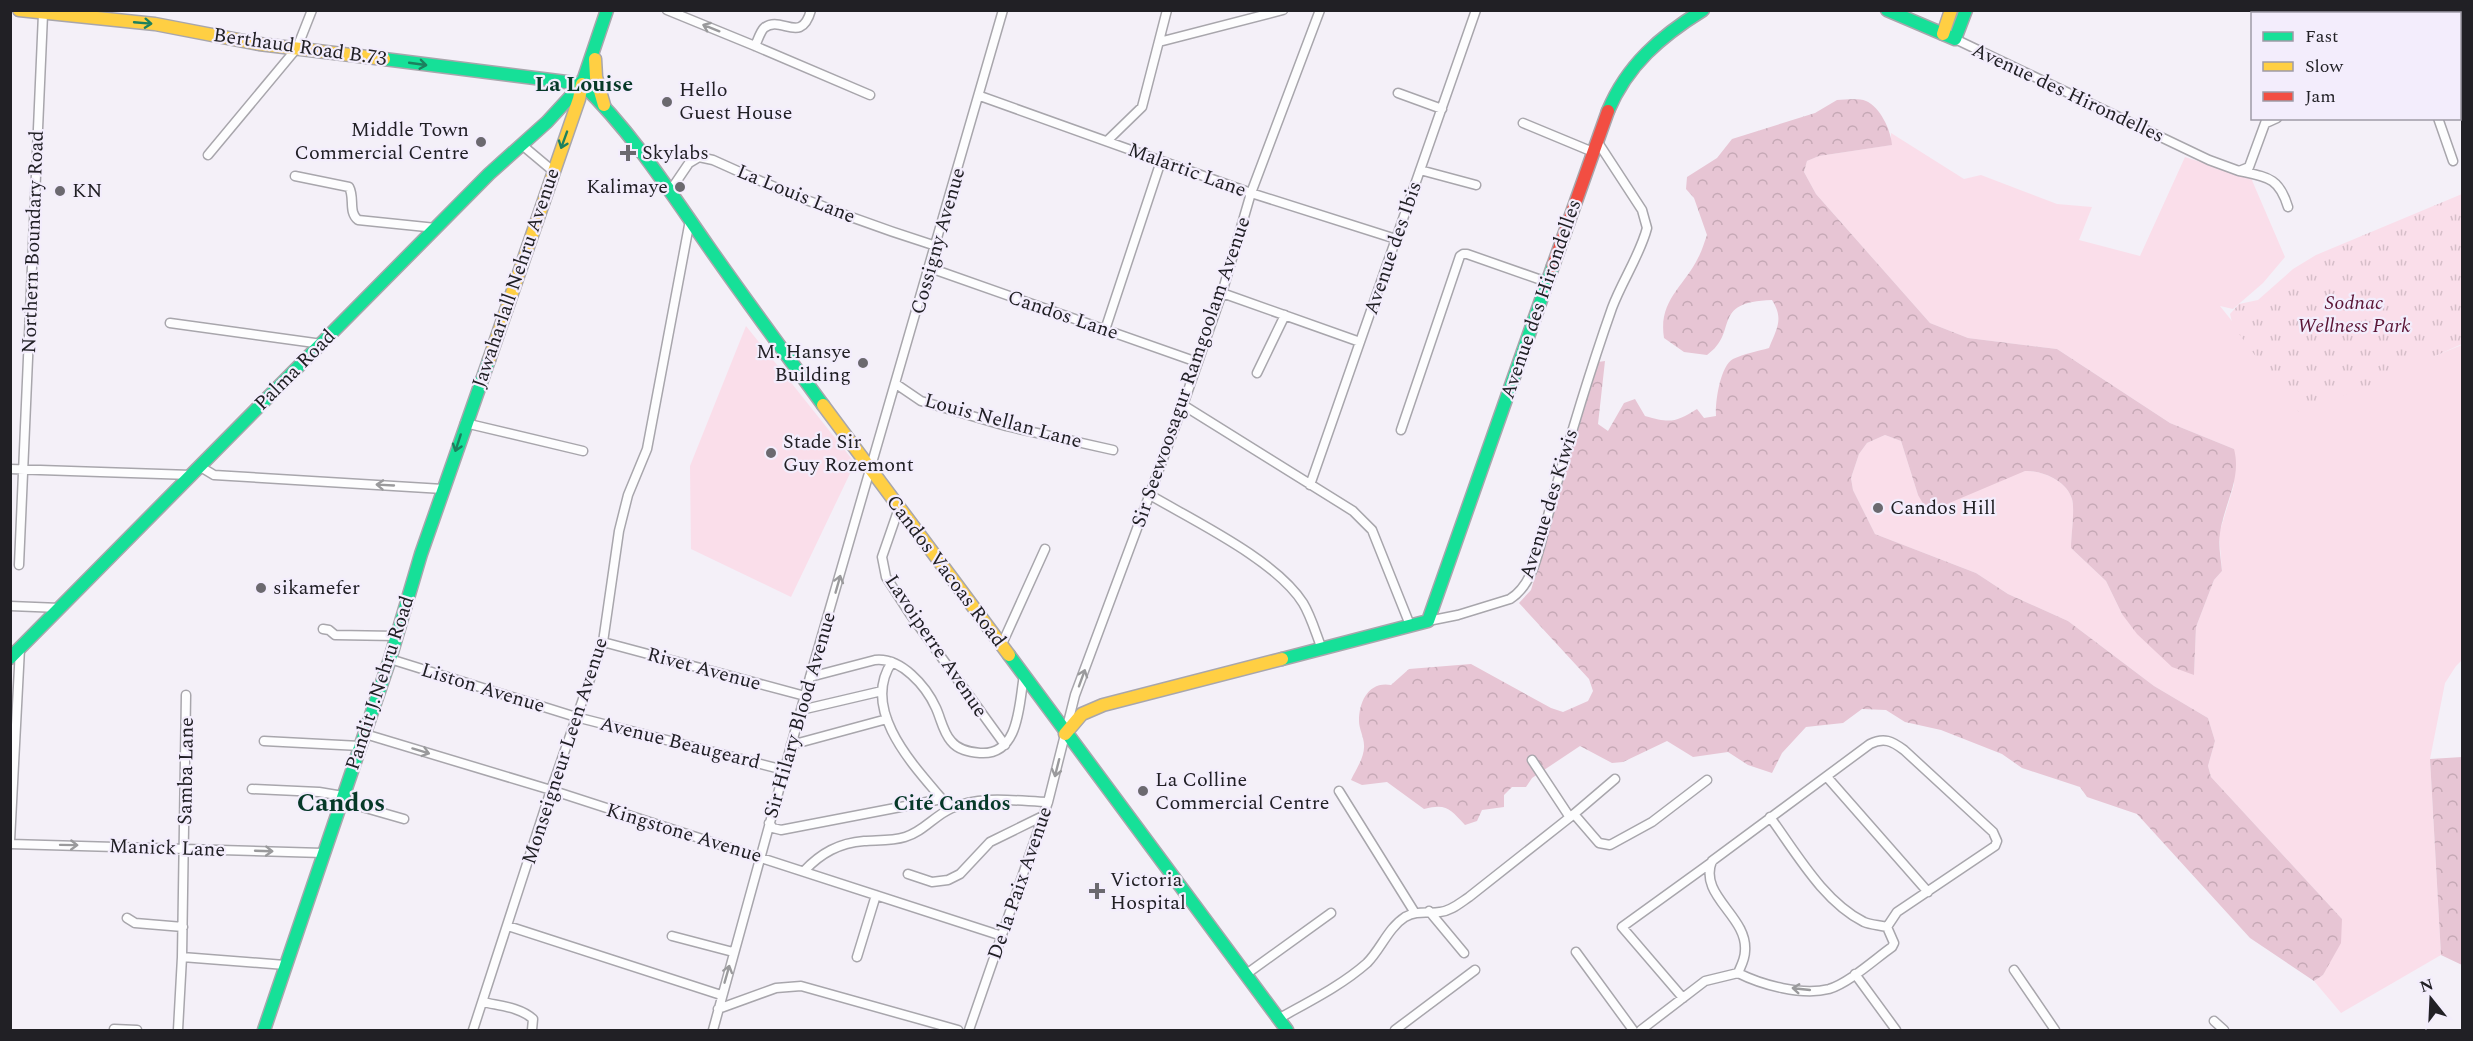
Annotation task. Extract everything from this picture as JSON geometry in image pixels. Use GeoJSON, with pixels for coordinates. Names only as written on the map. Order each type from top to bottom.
{"type":"FeatureCollection","features":[{"type":"Feature","properties":{"kind":"main road","name":"Berthaud Road B.73"},"geometry":{"type":"LineString","coordinates":[[19,10],[155,24],[218,37],[582,84]]}},
{"type":"Feature","properties":{"kind":"main road"},"geometry":{"type":"LineString","coordinates":[[604,105],[594,68],[597,43],[607,10]]}},
{"type":"Feature","properties":{"kind":"main road","name":"Avenue des Hirondelles"},"geometry":{"type":"LineString","coordinates":[[1428,621],[1595,147],[1619,90],[1636,63],[1683,23],[1703,10]]}},
{"type":"Feature","properties":{"kind":"main road","name":"Avenue des Hirondelles"},"geometry":{"type":"LineString","coordinates":[[1887,10],[1955,39]]}},
{"type":"Feature","properties":{"kind":"main road"},"geometry":{"type":"LineString","coordinates":[[1943,34],[1951,10]]}},
{"type":"Feature","properties":{"kind":"main road"},"geometry":{"type":"LineString","coordinates":[[1955,39],[1966,10]]}},
{"type":"Feature","properties":{"kind":"main road","name":"Jawaharlall Nehru Avenue"},"geometry":{"type":"LineString","coordinates":[[449,471],[597,43]]}},
{"type":"Feature","properties":{"kind":"main road","name":"Candos Vacoas Road"},"geometry":{"type":"LineString","coordinates":[[582,84],[604,105],[670,191],[899,508],[1002,644],[1065,734],[1287,1030]]}},
{"type":"Feature","properties":{"kind":"main road","name":"Palma Road"},"geometry":{"type":"LineString","coordinates":[[10,658],[435,228],[564,105],[582,84]]}},
{"type":"Feature","properties":{"kind":"main road","name":"Pandit J.Nehru Road"},"geometry":{"type":"LineString","coordinates":[[264,1030],[322,853],[390,659],[421,554],[449,471]]}},
{"type":"Feature","properties":{"kind":"main road","name":"Avenue des Kiwis"},"geometry":{"type":"LineString","coordinates":[[1065,734],[1082,714],[1103,705],[1428,621]]}},
{"type":"Feature","properties":{"kind":"street"},"geometry":{"type":"LineString","coordinates":[[208,154],[297,48],[312,10]]}},
{"type":"Feature","properties":{"kind":"street"},"geometry":{"type":"LineString","coordinates":[[667,10],[870,95]]}},
{"type":"Feature","properties":{"kind":"street"},"geometry":{"type":"LineString","coordinates":[[755,45],[763,29],[770,25],[795,28],[803,26],[808,21],[811,10]]}},
{"type":"Feature","properties":{"kind":"street","name":"Cossigny Avenue"},"geometry":{"type":"LineString","coordinates":[[872,470],[1003,10]]}},
{"type":"Feature","properties":{"kind":"street"},"geometry":{"type":"LineString","coordinates":[[1107,141],[1142,107],[1167,10]]}},
{"type":"Feature","properties":{"kind":"street"},"geometry":{"type":"LineString","coordinates":[[1159,42],[1283,10]]}},
{"type":"Feature","properties":{"kind":"street","name":"Sir Seewoosagur Ramgoolam Avenue"},"geometry":{"type":"LineString","coordinates":[[1065,734],[1075,695],[1183,405],[1222,293],[1251,194],[1320,10]]}},
{"type":"Feature","properties":{"kind":"street","name":"Avenue des Ibis"},"geometry":{"type":"LineString","coordinates":[[1310,485],[1476,10]]}},
{"type":"Feature","properties":{"kind":"street","name":"Northern Boundary Road"},"geometry":{"type":"LineString","coordinates":[[19,565],[43,14]]}},
{"type":"Feature","properties":{"kind":"street","name":"Avenue des Hirondelles"},"geometry":{"type":"LineString","coordinates":[[1955,39],[2209,160],[2239,171],[2272,179],[2280,187],[2288,207]]}},
{"type":"Feature","properties":{"kind":"street"},"geometry":{"type":"LineString","coordinates":[[1398,93],[1442,109]]}},
{"type":"Feature","properties":{"kind":"street","name":"Malartic Lane"},"geometry":{"type":"LineString","coordinates":[[980,96],[1251,194],[1396,239]]}},
{"type":"Feature","properties":{"kind":"street"},"geometry":{"type":"LineString","coordinates":[[2439,120],[2452,161]]}},
{"type":"Feature","properties":{"kind":"street"},"geometry":{"type":"LineString","coordinates":[[2239,171],[2249,167],[2266,121]]}},
{"type":"Feature","properties":{"kind":"street"},"geometry":{"type":"LineString","coordinates":[[1522,123],[1595,147]]}},
{"type":"Feature","properties":{"kind":"street"},"geometry":{"type":"LineString","coordinates":[[522,145],[553,171]]}},
{"type":"Feature","properties":{"kind":"street","name":"Avenue des Kiwis"},"geometry":{"type":"LineString","coordinates":[[1428,621],[1458,615],[1517,594],[1526,587],[1579,404],[1614,304],[1647,228],[1642,210],[1595,147]]}},
{"type":"Feature","properties":{"kind":"street","name":"La Louis Lane"},"geometry":{"type":"LineString","coordinates":[[670,191],[689,163],[699,157],[712,160],[823,207],[936,246]]}},
{"type":"Feature","properties":{"kind":"street"},"geometry":{"type":"LineString","coordinates":[[1105,330],[1161,161]]}},
{"type":"Feature","properties":{"kind":"street"},"geometry":{"type":"LineString","coordinates":[[1420,170],[1476,185]]}},
{"type":"Feature","properties":{"kind":"street"},"geometry":{"type":"LineString","coordinates":[[295,176],[349,187],[352,194],[352,213],[357,220],[435,228]]}},
{"type":"Feature","properties":{"kind":"street","name":"Monseigneur Leen Avenue"},"geometry":{"type":"LineString","coordinates":[[473,1030],[551,790],[603,642],[619,531],[628,495],[642,466],[649,441],[690,220]]}},
{"type":"Feature","properties":{"kind":"street"},"geometry":{"type":"LineString","coordinates":[[1401,430],[1460,256],[1467,254],[1547,282]]}},
{"type":"Feature","properties":{"kind":"street","name":"Candos Lane"},"geometry":{"type":"LineString","coordinates":[[930,268],[1197,362]]}},
{"type":"Feature","properties":{"kind":"street"},"geometry":{"type":"LineString","coordinates":[[1222,293],[1360,342]]}},
{"type":"Feature","properties":{"kind":"street"},"geometry":{"type":"LineString","coordinates":[[1257,373],[1285,315]]}},
{"type":"Feature","properties":{"kind":"street"},"geometry":{"type":"LineString","coordinates":[[170,323],[322,344]]}},
{"type":"Feature","properties":{"kind":"street","name":"Louis Nellan Lane"},"geometry":{"type":"LineString","coordinates":[[897,384],[921,401],[1006,426],[1113,450]]}},
{"type":"Feature","properties":{"kind":"street"},"geometry":{"type":"LineString","coordinates":[[1183,405],[1353,511],[1372,530],[1410,625]]}},
{"type":"Feature","properties":{"kind":"street"},"geometry":{"type":"LineString","coordinates":[[465,423],[583,451]]}},
{"type":"Feature","properties":{"kind":"street"},"geometry":{"type":"LineString","coordinates":[[10,469],[195,471],[214,475],[443,489]]}},
{"type":"Feature","properties":{"kind":"street","name":"Sir Hilary Blood Avenue"},"geometry":{"type":"LineString","coordinates":[[713,1030],[810,677],[872,470]]}},
{"type":"Feature","properties":{"kind":"street"},"geometry":{"type":"LineString","coordinates":[[1150,495],[1249,554],[1281,576],[1304,604],[1322,650]]}},
{"type":"Feature","properties":{"kind":"street","name":"Lavoiperre Avenue"},"geometry":{"type":"LineString","coordinates":[[899,508],[882,557],[886,577],[910,614],[1005,745]]}},
{"type":"Feature","properties":{"kind":"street"},"geometry":{"type":"LineString","coordinates":[[1002,644],[1045,549]]}},
{"type":"Feature","properties":{"kind":"street"},"geometry":{"type":"LineString","coordinates":[[10,606],[60,608]]}},
{"type":"Feature","properties":{"kind":"street"},"geometry":{"type":"LineString","coordinates":[[323,628],[335,635],[397,636]]}},
{"type":"Feature","properties":{"kind":"street","name":"Rivet Avenue"},"geometry":{"type":"LineString","coordinates":[[603,642],[805,696]]}},
{"type":"Feature","properties":{"kind":"street"},"geometry":{"type":"LineString","coordinates":[[10,843],[20,648]]}},
{"type":"Feature","properties":{"kind":"street","name":"Liston Avenue"},"geometry":{"type":"LineString","coordinates":[[390,659],[576,717]]}},
{"type":"Feature","properties":{"kind":"street"},"geometry":{"type":"LineString","coordinates":[[810,677],[875,660],[884,659],[892,662],[923,687],[953,744],[962,750],[985,753],[995,751],[1005,745],[1013,733],[1024,675]]}},
{"type":"Feature","properties":{"kind":"street"},"geometry":{"type":"LineString","coordinates":[[892,662],[883,680],[882,691],[887,719],[902,752],[952,808]]}},
{"type":"Feature","properties":{"kind":"street"},"geometry":{"type":"LineString","coordinates":[[801,710],[882,691]]}},
{"type":"Feature","properties":{"kind":"street","name":"Samba Lane"},"geometry":{"type":"LineString","coordinates":[[178,1030],[185,848],[186,695]]}},
{"type":"Feature","properties":{"kind":"street","name":"Avenue Beaugeard"},"geometry":{"type":"LineString","coordinates":[[576,717],[784,770]]}},
{"type":"Feature","properties":{"kind":"street"},"geometry":{"type":"LineString","coordinates":[[791,745],[887,719]]}},
{"type":"Feature","properties":{"kind":"street","name":"Kingstone Avenue"},"geometry":{"type":"LineString","coordinates":[[365,734],[551,790],[1002,936]]}},
{"type":"Feature","properties":{"kind":"street","name":"De la Paix Avenue"},"geometry":{"type":"LineString","coordinates":[[969,1030],[1048,802],[1065,734]]}},
{"type":"Feature","properties":{"kind":"street"},"geometry":{"type":"LineString","coordinates":[[1683,998],[1622,927],[1870,744],[1880,739],[1888,740],[1904,750],[1997,836],[1995,846],[1897,912],[1887,927]]}},
{"type":"Feature","properties":{"kind":"street"},"geometry":{"type":"LineString","coordinates":[[264,741],[360,746]]}},
{"type":"Feature","properties":{"kind":"street"},"geometry":{"type":"LineString","coordinates":[[1532,760],[1571,815],[1599,843],[1610,845],[1652,822],[1707,780]]}},
{"type":"Feature","properties":{"kind":"street"},"geometry":{"type":"LineString","coordinates":[[1827,777],[1928,892]]}},
{"type":"Feature","properties":{"kind":"street"},"geometry":{"type":"LineString","coordinates":[[1278,1019],[1347,979],[1369,960],[1396,924],[1415,913],[1440,913],[1469,897],[1615,779]]}},
{"type":"Feature","properties":{"kind":"street"},"geometry":{"type":"LineString","coordinates":[[252,789],[320,792],[404,819]]}},
{"type":"Feature","properties":{"kind":"street"},"geometry":{"type":"LineString","coordinates":[[1338,791],[1415,913]]}},
{"type":"Feature","properties":{"kind":"street"},"geometry":{"type":"LineString","coordinates":[[769,823],[773,828],[782,830],[942,799]]}},
{"type":"Feature","properties":{"kind":"street"},"geometry":{"type":"LineString","coordinates":[[804,871],[819,855],[833,848],[863,841],[888,841],[907,837],[952,808],[980,801],[1048,802]]}},
{"type":"Feature","properties":{"kind":"street"},"geometry":{"type":"LineString","coordinates":[[908,874],[932,882],[948,880],[960,874],[990,842],[1042,816]]}},
{"type":"Feature","properties":{"kind":"street"},"geometry":{"type":"LineString","coordinates":[[1641,1030],[1705,981],[1738,974],[1753,981],[1800,990],[1829,989],[1855,974],[1892,947],[1894,938],[1887,927],[1867,923],[1845,910],[1825,891],[1770,817]]}},
{"type":"Feature","properties":{"kind":"street","name":"Manick Lane"},"geometry":{"type":"LineString","coordinates":[[10,843],[322,853]]}},
{"type":"Feature","properties":{"kind":"street"},"geometry":{"type":"LineString","coordinates":[[1712,861],[1708,870],[1710,884],[1740,930],[1744,941],[1745,953],[1738,974]]}},
{"type":"Feature","properties":{"kind":"street"},"geometry":{"type":"LineString","coordinates":[[857,957],[876,895]]}},
{"type":"Feature","properties":{"kind":"street"},"geometry":{"type":"LineString","coordinates":[[1429,912],[1464,953]]}},
{"type":"Feature","properties":{"kind":"street"},"geometry":{"type":"LineString","coordinates":[[1245,975],[1331,913]]}},
{"type":"Feature","properties":{"kind":"street"},"geometry":{"type":"LineString","coordinates":[[127,918],[135,923],[183,927]]}},
{"type":"Feature","properties":{"kind":"street"},"geometry":{"type":"LineString","coordinates":[[508,926],[721,995]]}},
{"type":"Feature","properties":{"kind":"street"},"geometry":{"type":"LineString","coordinates":[[672,936],[733,952]]}},
{"type":"Feature","properties":{"kind":"street"},"geometry":{"type":"LineString","coordinates":[[1575,952],[1633,1030]]}},
{"type":"Feature","properties":{"kind":"street"},"geometry":{"type":"LineString","coordinates":[[182,957],[285,965]]}},
{"type":"Feature","properties":{"kind":"street"},"geometry":{"type":"LineString","coordinates":[[1395,1030],[1475,970]]}},
{"type":"Feature","properties":{"kind":"street"},"geometry":{"type":"LineString","coordinates":[[2014,970],[2055,1030]]}},
{"type":"Feature","properties":{"kind":"street"},"geometry":{"type":"LineString","coordinates":[[1855,974],[1896,1030]]}},
{"type":"Feature","properties":{"kind":"street"},"geometry":{"type":"LineString","coordinates":[[718,1009],[776,988],[801,986],[958,1030]]}},
{"type":"Feature","properties":{"kind":"street"},"geometry":{"type":"LineString","coordinates":[[483,1002],[528,1014],[533,1019],[532,1030]]}},
{"type":"Feature","properties":{"kind":"street"},"geometry":{"type":"LineString","coordinates":[[2214,1021],[2224,1030]]}},
{"type":"Feature","properties":{"kind":"street"},"geometry":{"type":"LineString","coordinates":[[114,1029],[136,1030]]}},
{"type":"Feature","properties":{"kind":"green space"},"geometry":{"type":"Polygon","coordinates":[[[1837,100],[1866,101],[1876,108],[1884,120],[1892,145],[1819,156],[1807,161],[1804,172],[1816,194],[1930,323],[1968,338],[2057,349],[2170,423],[2234,449],[2236,471],[2219,538],[2222,571],[2214,580],[2196,627],[2194,675],[2172,667],[2137,634],[2122,614],[2106,581],[2071,548],[2072,499],[2065,487],[2053,478],[2039,472],[2025,471],[1947,504],[1924,505],[1918,495],[1901,441],[1885,435],[1867,443],[1859,454],[1851,478],[1853,490],[1875,534],[1976,573],[2008,594],[2068,621],[2154,686],[2208,718],[2215,741],[2208,766],[2211,777],[2342,919],[2341,943],[2323,975],[2314,981],[2250,938],[2137,814],[2087,797],[2080,787],[2022,768],[2002,754],[1941,730],[1905,722],[1886,710],[1862,709],[1843,723],[1806,727],[1782,753],[1772,773],[1748,765],[1728,752],[1693,757],[1667,741],[1623,762],[1612,763],[1580,746],[1532,778],[1526,787],[1512,787],[1504,795],[1504,807],[1482,810],[1477,821],[1465,825],[1456,815],[1443,807],[1424,809],[1387,782],[1362,785],[1351,780],[1364,749],[1359,721],[1363,700],[1371,689],[1391,685],[1409,669],[1471,664],[1551,708],[1563,712],[1588,701],[1593,691],[1589,679],[1519,603],[1531,590],[1598,362],[1605,361],[1598,424],[1608,431],[1624,403],[1635,399],[1645,416],[1661,420],[1677,419],[1697,409],[1704,418],[1716,416],[1719,385],[1728,363],[1737,357],[1769,348],[1777,329],[1778,313],[1772,300],[1740,306],[1732,312],[1717,346],[1707,355],[1684,352],[1664,338],[1663,325],[1668,304],[1701,253],[1707,235],[1694,198],[1686,189],[1687,177],[1717,158],[1732,139],[1815,113],[1837,100]]]}},
{"type":"Feature","properties":{"kind":"green space"},"geometry":{"type":"Polygon","coordinates":[[[1891,133],[1964,179],[1981,175],[2057,204],[2092,207],[2079,240],[2140,256],[2185,157],[2251,178],[2285,257],[2263,283],[2233,309],[2220,306],[2302,409],[2462,345],[2462,660],[2445,683],[2430,759],[2441,955],[2341,1013],[2314,981],[2323,975],[2342,919],[2211,777],[2208,766],[2215,741],[2208,718],[2154,686],[2068,621],[2008,594],[1976,573],[1875,534],[1853,490],[1851,478],[1859,454],[1867,443],[1885,435],[1901,441],[1918,495],[2025,471],[2039,472],[2053,478],[2065,487],[2072,499],[2071,548],[2106,581],[2122,614],[2194,674],[2196,627],[2214,580],[2222,571],[2219,534],[2234,485],[2234,449],[2170,423],[2057,349],[1968,338],[1930,323],[1816,194],[1804,172],[1807,161],[1819,156],[1891,145],[1891,133]]]}},
{"type":"Feature","properties":{"kind":"green space","name":"Sodnac Wellness Park"},"geometry":{"type":"Polygon","coordinates":[[[2462,194],[2462,344],[2368,386],[2300,412],[2296,410],[2233,326],[2230,314],[2239,304],[2258,300],[2293,269],[2316,255],[2462,194]]]}},
{"type":"Feature","properties":{"kind":"green space","name":"Stade Sir Guy Rozemont"},"geometry":{"type":"Polygon","coordinates":[[[746,326],[855,463],[791,597],[691,549],[690,466],[746,326]]]}},
{"type":"Feature","properties":{"kind":"green space"},"geometry":{"type":"Polygon","coordinates":[[[2462,757],[2462,965],[2441,955],[2430,759],[2462,757]]]}},
{"type":"Feature","properties":{"kind":"traffic: fast"},"geometry":{"type":"LineString","coordinates":[[384,59],[582,84],[607,10]]}},
{"type":"Feature","properties":{"kind":"traffic: fast"},"geometry":{"type":"LineString","coordinates":[[1608,111],[1625,79],[1647,53],[1673,30],[1703,10]]}},
{"type":"Feature","properties":{"kind":"traffic: fast"},"geometry":{"type":"LineString","coordinates":[[1887,10],[1955,39],[1966,10]]}},
{"type":"Feature","properties":{"kind":"traffic: fast"},"geometry":{"type":"LineString","coordinates":[[582,84],[617,121],[649,162],[823,405]]}},
{"type":"Feature","properties":{"kind":"traffic: fast"},"geometry":{"type":"LineString","coordinates":[[10,658],[489,174],[547,122],[581,85]]}},
{"type":"Feature","properties":{"kind":"traffic: fast"},"geometry":{"type":"LineString","coordinates":[[1282,659],[1428,621],[1553,266]]}},
{"type":"Feature","properties":{"kind":"traffic: fast"},"geometry":{"type":"LineString","coordinates":[[264,1030],[390,659],[421,554],[489,360]]}},
{"type":"Feature","properties":{"kind":"traffic: fast"},"geometry":{"type":"LineString","coordinates":[[1009,655],[1287,1030]]}},
{"type":"Feature","properties":{"kind":"traffic: slow"},"geometry":{"type":"LineString","coordinates":[[19,10],[155,24],[259,44],[384,59]]}},
{"type":"Feature","properties":{"kind":"traffic: slow"},"geometry":{"type":"LineString","coordinates":[[1943,34],[1951,10]]}},
{"type":"Feature","properties":{"kind":"traffic: slow"},"geometry":{"type":"LineString","coordinates":[[595,59],[596,77],[604,105]]}},
{"type":"Feature","properties":{"kind":"traffic: slow"},"geometry":{"type":"LineString","coordinates":[[489,360],[579,99],[582,84]]}},
{"type":"Feature","properties":{"kind":"traffic: slow"},"geometry":{"type":"LineString","coordinates":[[823,405],[1009,655]]}},
{"type":"Feature","properties":{"kind":"traffic: slow"},"geometry":{"type":"LineString","coordinates":[[1065,734],[1082,714],[1103,705],[1282,659]]}},
{"type":"Feature","properties":{"kind":"traffic: jam"},"geometry":{"type":"LineString","coordinates":[[1553,266],[1608,111]]}},
{"type":"Feature","properties":{"kind":"place","name":"Hello Guest House"},"geometry":{"type":"Point","coordinates":[667,102]}},
{"type":"Feature","properties":{"kind":"place","name":"Middle Town Commercial Centre"},"geometry":{"type":"Point","coordinates":[481,142]}},
{"type":"Feature","properties":{"kind":"place","name":"Skylabs"},"geometry":{"type":"Point","coordinates":[628,153]}},
{"type":"Feature","properties":{"kind":"place","name":"Kalimaye"},"geometry":{"type":"Point","coordinates":[680,187]}},
{"type":"Feature","properties":{"kind":"place","name":"KN"},"geometry":{"type":"Point","coordinates":[60,191]}},
{"type":"Feature","properties":{"kind":"place","name":"M. Hansye Building"},"geometry":{"type":"Point","coordinates":[863,363]}},
{"type":"Feature","properties":{"kind":"place","name":"Stade Sir Guy Rozemont"},"geometry":{"type":"Point","coordinates":[771,453]}},
{"type":"Feature","properties":{"kind":"place","name":"Candos Hill"},"geometry":{"type":"Point","coordinates":[1878,508]}},
{"type":"Feature","properties":{"kind":"place","name":"sikamefer"},"geometry":{"type":"Point","coordinates":[261,588]}},
{"type":"Feature","properties":{"kind":"place","name":"La Colline Commercial Centre"},"geometry":{"type":"Point","coordinates":[1143,791]}},
{"type":"Feature","properties":{"kind":"place","name":"Victoria Hospital"},"geometry":{"type":"Point","coordinates":[1097,891]}},
{"type":"Feature","properties":{"kind":"district","name":"La Louise"},"geometry":{"type":"Point","coordinates":[584,84]}},
{"type":"Feature","properties":{"kind":"district","name":"Candos"},"geometry":{"type":"Point","coordinates":[341,803]}},
{"type":"Feature","properties":{"kind":"district","name":"Cité Candos"},"geometry":{"type":"Point","coordinates":[952,804]}}]}
